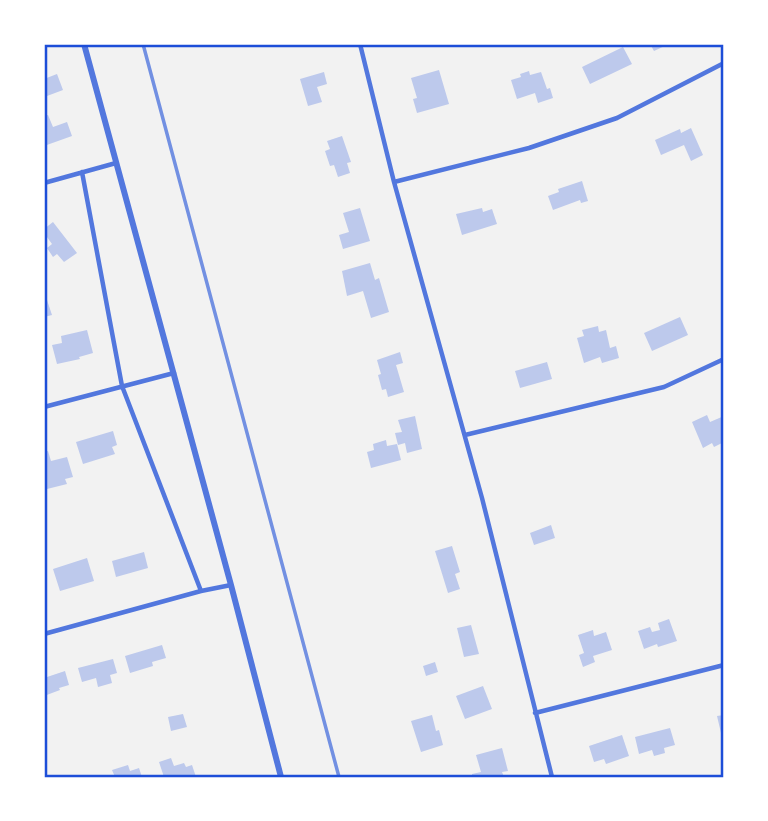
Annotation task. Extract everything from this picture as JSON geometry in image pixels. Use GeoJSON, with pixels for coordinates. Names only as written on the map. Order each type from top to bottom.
{"type":"FeatureCollection","features":[{"type":"Feature","properties":{"kind":"street"},"geometry":{"type":"LineString","coordinates":[[84,44],[281,777]]}},
{"type":"Feature","properties":{"kind":"street"},"geometry":{"type":"LineString","coordinates":[[360,44],[394,182],[465,435],[552,777]]}},
{"type":"Feature","properties":{"kind":"street"},"geometry":{"type":"LineString","coordinates":[[394,182],[529,148],[617,118],[724,63]]}},
{"type":"Feature","properties":{"kind":"street"},"geometry":{"type":"LineString","coordinates":[[44,183],[116,163]]}},
{"type":"Feature","properties":{"kind":"street"},"geometry":{"type":"LineString","coordinates":[[82,172],[122,386],[201,591]]}},
{"type":"Feature","properties":{"kind":"street"},"geometry":{"type":"LineString","coordinates":[[465,435],[664,387],[724,359]]}},
{"type":"Feature","properties":{"kind":"street"},"geometry":{"type":"LineString","coordinates":[[44,407],[174,373]]}},
{"type":"Feature","properties":{"kind":"street"},"geometry":{"type":"LineString","coordinates":[[44,634],[231,585]]}},
{"type":"Feature","properties":{"kind":"street"},"geometry":{"type":"LineString","coordinates":[[535,713],[724,665]]}},
{"type":"Feature","properties":{"kind":"building"},"geometry":{"type":"Polygon","coordinates":[[[650,44],[669,44],[654,51],[650,44]]]}},
{"type":"Feature","properties":{"kind":"building"},"geometry":{"type":"Polygon","coordinates":[[[623,47],[632,64],[590,84],[582,67],[623,47]]]}},
{"type":"Feature","properties":{"kind":"building"},"geometry":{"type":"Polygon","coordinates":[[[439,70],[449,104],[417,113],[413,99],[417,98],[411,78],[439,70]]]}},
{"type":"Feature","properties":{"kind":"building"},"geometry":{"type":"Polygon","coordinates":[[[529,71],[530,75],[541,72],[553,98],[538,103],[535,93],[517,99],[511,80],[529,71]]]}},
{"type":"Feature","properties":{"kind":"building"},"geometry":{"type":"Polygon","coordinates":[[[324,72],[327,84],[317,87],[322,102],[308,106],[300,79],[324,72]]]}},
{"type":"Feature","properties":{"kind":"building"},"geometry":{"type":"Polygon","coordinates":[[[57,74],[63,90],[47,96],[44,79],[57,74]]]}},
{"type":"Feature","properties":{"kind":"building"},"geometry":{"type":"Polygon","coordinates":[[[48,115],[53,127],[67,122],[72,136],[44,146],[44,116],[48,115]]]}},
{"type":"Feature","properties":{"kind":"building"},"geometry":{"type":"Polygon","coordinates":[[[691,128],[703,155],[691,161],[684,145],[661,155],[655,140],[680,129],[681,133],[691,128]]]}},
{"type":"Feature","properties":{"kind":"building"},"geometry":{"type":"Polygon","coordinates":[[[342,136],[351,162],[347,163],[350,173],[338,177],[334,165],[330,166],[325,151],[330,149],[327,141],[342,136]]]}},
{"type":"Feature","properties":{"kind":"building"},"geometry":{"type":"Polygon","coordinates":[[[582,181],[588,201],[581,203],[580,200],[553,210],[548,196],[559,192],[558,189],[582,181]]]}},
{"type":"Feature","properties":{"kind":"building"},"geometry":{"type":"Polygon","coordinates":[[[360,208],[370,241],[343,249],[339,235],[349,232],[343,213],[360,208]]]}},
{"type":"Feature","properties":{"kind":"building"},"geometry":{"type":"Polygon","coordinates":[[[482,208],[483,212],[492,209],[497,224],[462,235],[456,214],[482,208]]]}},
{"type":"Feature","properties":{"kind":"building"},"geometry":{"type":"Polygon","coordinates":[[[53,222],[77,253],[64,262],[57,254],[53,257],[47,248],[52,244],[44,229],[53,222]]]}},
{"type":"Feature","properties":{"kind":"building"},"geometry":{"type":"Polygon","coordinates":[[[370,263],[375,280],[379,278],[389,312],[371,318],[363,291],[347,296],[342,271],[370,263]]]}},
{"type":"Feature","properties":{"kind":"building"},"geometry":{"type":"Polygon","coordinates":[[[47,300],[52,315],[44,317],[44,301],[47,300]]]}},
{"type":"Feature","properties":{"kind":"building"},"geometry":{"type":"Polygon","coordinates":[[[680,317],[688,335],[652,351],[644,333],[680,317]]]}},
{"type":"Feature","properties":{"kind":"building"},"geometry":{"type":"Polygon","coordinates":[[[598,326],[599,332],[606,330],[610,348],[616,346],[619,358],[602,363],[600,357],[584,363],[577,338],[584,336],[582,330],[598,326]]]}},
{"type":"Feature","properties":{"kind":"building"},"geometry":{"type":"Polygon","coordinates":[[[87,330],[93,353],[57,364],[52,345],[62,343],[61,336],[87,330]]]}},
{"type":"Feature","properties":{"kind":"building"},"geometry":{"type":"Polygon","coordinates":[[[400,352],[403,363],[396,365],[404,392],[388,397],[386,389],[382,390],[377,360],[400,352]]]}},
{"type":"Feature","properties":{"kind":"building"},"geometry":{"type":"Polygon","coordinates":[[[547,362],[552,379],[520,388],[515,371],[547,362]]]}},
{"type":"Feature","properties":{"kind":"building"},"geometry":{"type":"Polygon","coordinates":[[[707,415],[710,422],[724,416],[724,442],[714,447],[712,443],[703,448],[692,422],[707,415]]]}},
{"type":"Feature","properties":{"kind":"building"},"geometry":{"type":"Polygon","coordinates":[[[415,416],[422,449],[407,453],[405,443],[398,445],[395,433],[402,432],[398,420],[415,416]]]}},
{"type":"Feature","properties":{"kind":"building"},"geometry":{"type":"Polygon","coordinates":[[[113,431],[117,445],[112,447],[115,454],[83,464],[76,442],[113,431]]]}},
{"type":"Feature","properties":{"kind":"building"},"geometry":{"type":"Polygon","coordinates":[[[386,440],[387,446],[397,444],[401,460],[371,468],[367,452],[374,450],[373,444],[386,440]]]}},
{"type":"Feature","properties":{"kind":"building"},"geometry":{"type":"Polygon","coordinates":[[[48,451],[51,461],[67,457],[73,477],[65,479],[67,484],[47,489],[44,481],[44,452],[48,451]]]}},
{"type":"Feature","properties":{"kind":"building"},"geometry":{"type":"Polygon","coordinates":[[[551,525],[555,538],[534,545],[530,533],[551,525]]]}},
{"type":"Feature","properties":{"kind":"building"},"geometry":{"type":"Polygon","coordinates":[[[452,546],[460,572],[455,574],[460,589],[448,593],[435,551],[452,546]]]}},
{"type":"Feature","properties":{"kind":"building"},"geometry":{"type":"Polygon","coordinates":[[[144,552],[148,568],[116,577],[112,561],[144,552]]]}},
{"type":"Feature","properties":{"kind":"building"},"geometry":{"type":"Polygon","coordinates":[[[87,558],[94,581],[60,591],[53,569],[87,558]]]}},
{"type":"Feature","properties":{"kind":"building"},"geometry":{"type":"Polygon","coordinates":[[[669,619],[677,641],[644,649],[638,631],[650,627],[652,632],[660,630],[658,623],[669,619]]]}},
{"type":"Feature","properties":{"kind":"building"},"geometry":{"type":"Polygon","coordinates":[[[471,625],[479,654],[464,657],[457,628],[471,625]]]}},
{"type":"Feature","properties":{"kind":"building"},"geometry":{"type":"Polygon","coordinates":[[[593,630],[594,636],[606,632],[612,650],[593,656],[595,662],[583,667],[579,655],[584,653],[578,635],[593,630]]]}},
{"type":"Feature","properties":{"kind":"building"},"geometry":{"type":"Polygon","coordinates":[[[162,645],[166,658],[152,662],[153,666],[130,673],[125,656],[162,645]]]}},
{"type":"Feature","properties":{"kind":"building"},"geometry":{"type":"Polygon","coordinates":[[[113,659],[117,673],[110,675],[112,683],[98,687],[96,678],[82,682],[78,668],[113,659]]]}},
{"type":"Feature","properties":{"kind":"building"},"geometry":{"type":"Polygon","coordinates":[[[435,662],[438,672],[426,676],[423,666],[435,662]]]}},
{"type":"Feature","properties":{"kind":"building"},"geometry":{"type":"Polygon","coordinates":[[[65,671],[69,685],[44,696],[44,678],[65,671]]]}},
{"type":"Feature","properties":{"kind":"building"},"geometry":{"type":"Polygon","coordinates":[[[483,686],[492,709],[465,719],[456,696],[483,686]]]}},
{"type":"Feature","properties":{"kind":"building"},"geometry":{"type":"Polygon","coordinates":[[[183,714],[187,727],[171,731],[168,717],[183,714]]]}},
{"type":"Feature","properties":{"kind":"building"},"geometry":{"type":"Polygon","coordinates":[[[432,715],[443,745],[421,752],[411,721],[432,715]]]}},
{"type":"Feature","properties":{"kind":"building"},"geometry":{"type":"Polygon","coordinates":[[[724,715],[724,732],[721,733],[717,716],[724,715]]]}},
{"type":"Feature","properties":{"kind":"building"},"geometry":{"type":"Polygon","coordinates":[[[670,728],[675,745],[664,748],[665,753],[654,756],[652,750],[639,754],[635,737],[670,728]]]}},
{"type":"Feature","properties":{"kind":"building"},"geometry":{"type":"Polygon","coordinates":[[[622,735],[629,756],[606,764],[604,759],[594,762],[589,746],[622,735]]]}},
{"type":"Feature","properties":{"kind":"building"},"geometry":{"type":"Polygon","coordinates":[[[502,748],[508,771],[502,772],[504,777],[472,777],[472,774],[481,772],[476,755],[502,748]]]}},
{"type":"Feature","properties":{"kind":"building"},"geometry":{"type":"Polygon","coordinates":[[[171,758],[174,766],[184,763],[186,767],[192,765],[196,777],[164,777],[159,762],[171,758]]]}},
{"type":"Feature","properties":{"kind":"building"},"geometry":{"type":"Polygon","coordinates":[[[128,765],[130,771],[139,768],[142,777],[115,777],[112,770],[128,765]]]}},
{"type":"Feature","properties":{"kind":"railway"},"geometry":{"type":"LineString","coordinates":[[143,44],[339,777]]}}]}
